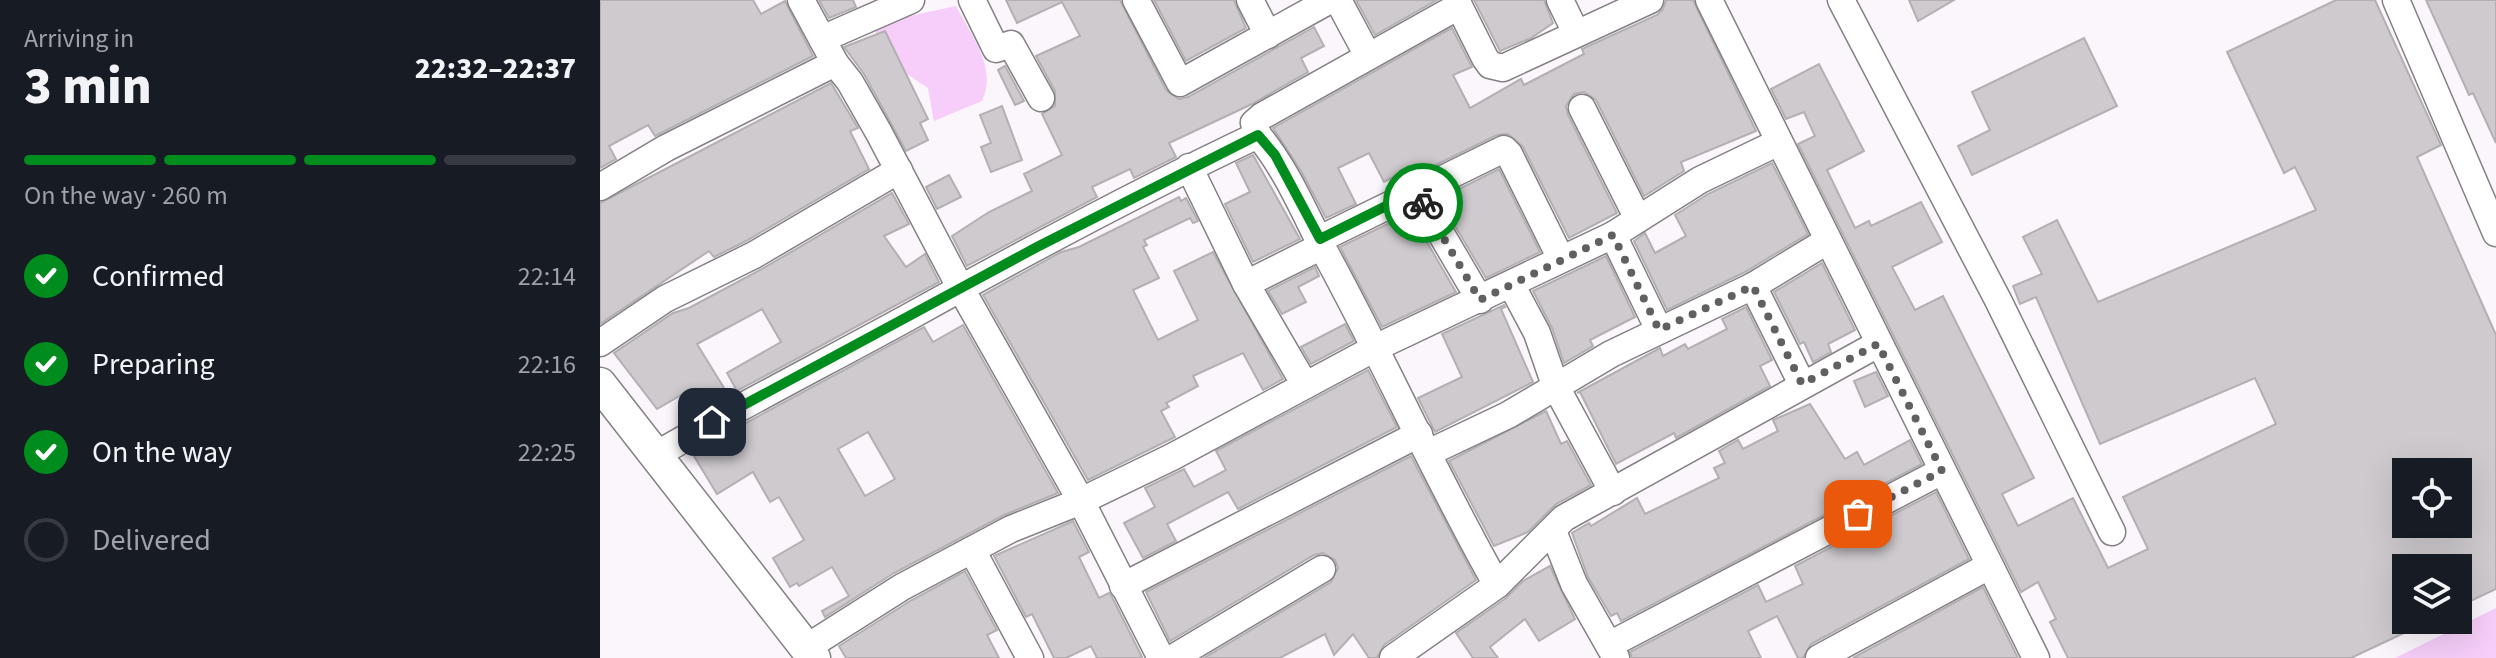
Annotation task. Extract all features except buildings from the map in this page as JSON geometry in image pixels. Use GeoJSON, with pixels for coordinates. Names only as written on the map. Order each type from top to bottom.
{"type":"FeatureCollection","features":[{"type":"Feature","properties":{"kind":"street"},"geometry":{"type":"LineString","coordinates":[[801,0],[835,63],[850,82],[960,287],[1081,501],[1161,658]]}},
{"type":"Feature","properties":{"kind":"street"},"geometry":{"type":"LineString","coordinates":[[822,39],[911,0]]}},
{"type":"Feature","properties":{"kind":"street"},"geometry":{"type":"LineString","coordinates":[[972,0],[996,49],[1011,44],[1041,98]]}},
{"type":"Feature","properties":{"kind":"street"},"geometry":{"type":"LineString","coordinates":[[1136,0],[1180,83],[1330,0]]}},
{"type":"Feature","properties":{"kind":"street"},"geometry":{"type":"LineString","coordinates":[[1250,0],[1268,35]]}},
{"type":"Feature","properties":{"kind":"street"},"geometry":{"type":"LineString","coordinates":[[1338,0],[1368,56]]}},
{"type":"Feature","properties":{"kind":"street"},"geometry":{"type":"LineString","coordinates":[[1560,0],[1576,33]]}},
{"type":"Feature","properties":{"kind":"street"},"geometry":{"type":"LineString","coordinates":[[1497,585],[1377,347],[1275,155],[1258,135],[1254,123],[1457,3],[1485,58],[1496,68],[1511,66],[1650,0]]}},
{"type":"Feature","properties":{"kind":"street"},"geometry":{"type":"LineString","coordinates":[[1709,0],[2036,658]]}},
{"type":"Feature","properties":{"kind":"street"},"geometry":{"type":"LineString","coordinates":[[1841,0],[1998,300],[2112,532]]}},
{"type":"Feature","properties":{"kind":"street"},"geometry":{"type":"LineString","coordinates":[[2396,0],[2496,233]]}},
{"type":"Feature","properties":{"kind":"street"},"geometry":{"type":"LineString","coordinates":[[600,187],[666,148],[835,63]]}},
{"type":"Feature","properties":{"kind":"street"},"geometry":{"type":"LineString","coordinates":[[1582,108],[1638,219]]}},
{"type":"Feature","properties":{"kind":"street"},"geometry":{"type":"LineString","coordinates":[[656,455],[960,287],[1189,167],[1258,135]]}},
{"type":"Feature","properties":{"kind":"street"},"geometry":{"type":"LineString","coordinates":[[600,384],[810,653],[902,587],[972,550],[1035,517],[1081,501],[1172,457],[1377,347],[1512,286],[1613,235],[1659,203],[1700,180],[1779,142]]}},
{"type":"Feature","properties":{"kind":"street"},"geometry":{"type":"LineString","coordinates":[[1246,284],[1416,191],[1504,149],[1561,259]]}},
{"type":"Feature","properties":{"kind":"street"},"geometry":{"type":"LineString","coordinates":[[1189,167],[1246,284],[1305,385]]}},
{"type":"Feature","properties":{"kind":"street"},"geometry":{"type":"LineString","coordinates":[[600,343],[665,299],[754,255],[899,170]]}},
{"type":"Feature","properties":{"kind":"street"},"geometry":{"type":"LineString","coordinates":[[1416,191],[1480,300]]}},
{"type":"Feature","properties":{"kind":"street"},"geometry":{"type":"LineString","coordinates":[[1613,235],[1659,330]]}},
{"type":"Feature","properties":{"kind":"street"},"geometry":{"type":"LineString","coordinates":[[1123,586],[1424,444],[1508,415],[1555,385],[1659,330],[1753,286],[1827,241]]}},
{"type":"Feature","properties":{"kind":"street"},"geometry":{"type":"LineString","coordinates":[[1512,286],[1537,333],[1555,385],[1613,492]]}},
{"type":"Feature","properties":{"kind":"street"},"geometry":{"type":"LineString","coordinates":[[1753,286],[1802,384]]}},
{"type":"Feature","properties":{"kind":"street"},"geometry":{"type":"LineString","coordinates":[[1393,658],[1497,585],[1564,518],[1878,344]]}},
{"type":"Feature","properties":{"kind":"street"},"geometry":{"type":"LineString","coordinates":[[1553,531],[1574,584],[1613,652],[1942,471]]}},
{"type":"Feature","properties":{"kind":"street"},"geometry":{"type":"LineString","coordinates":[[972,550],[1030,658]]}},
{"type":"Feature","properties":{"kind":"street"},"geometry":{"type":"LineString","coordinates":[[1819,658],[1989,566]]}},
{"type":"Feature","properties":{"kind":"street"},"geometry":{"type":"LineString","coordinates":[[1173,658],[1322,569]]}},
{"type":"Feature","properties":{"kind":"shaded area"},"geometry":{"type":"Polygon","coordinates":[[[956,6],[981,52],[987,77],[986,89],[982,101],[934,121],[928,88],[884,59],[874,27],[891,20],[956,6]]]}},
{"type":"Feature","properties":{"kind":"shaded area"},"geometry":{"type":"Polygon","coordinates":[[[2496,608],[2496,658],[2395,658],[2443,634],[2472,634],[2472,620],[2496,608]]]}},
{"type":"Feature","properties":{"kind":"way so far"},"geometry":{"type":"LineString","coordinates":[[1423,203],[1480,300],[1613,235],[1659,330],[1753,286],[1802,384],[1878,344],[1942,471],[1858,514]]}},
{"type":"Feature","properties":{"kind":"route"},"geometry":{"type":"LineString","coordinates":[[712,422],[960,287],[1189,167],[1258,135],[1275,155],[1320,239],[1416,191],[1423,203]]}}]}
